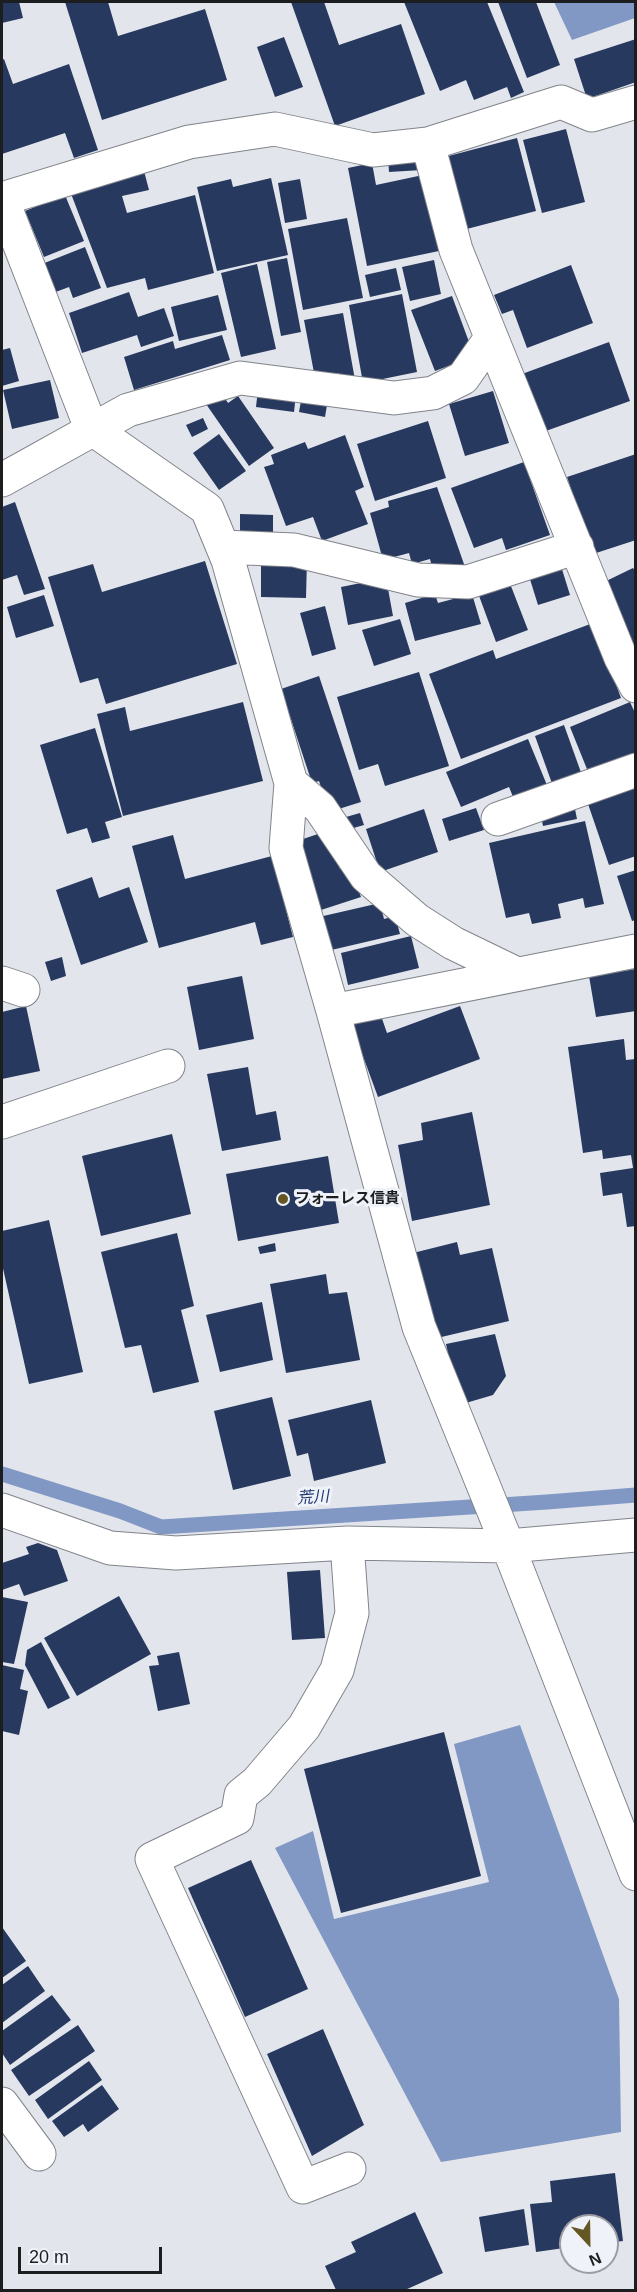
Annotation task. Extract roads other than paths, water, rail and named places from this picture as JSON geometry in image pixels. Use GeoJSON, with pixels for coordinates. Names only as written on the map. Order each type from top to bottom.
{"type":"FeatureCollection","features":[{"type":"Feature","properties":{"kind":"street"},"geometry":{"type":"LineString","coordinates":[[636,102],[592,115],[561,102],[429,144],[373,150],[275,129],[189,142],[2,199],[91,429],[207,509],[223,547],[291,783],[286,848],[419,1327],[636,1874]]}},
{"type":"Feature","properties":{"kind":"street"},"geometry":{"type":"LineString","coordinates":[[429,144],[456,250],[621,658],[636,686]]}},
{"type":"Feature","properties":{"kind":"street"},"geometry":{"type":"LineString","coordinates":[[2,480],[128,410],[240,378],[394,398],[434,393],[463,378],[491,338]]}},
{"type":"Feature","properties":{"kind":"street"},"geometry":{"type":"LineString","coordinates":[[223,547],[294,550],[418,580],[468,582],[576,547]]}},
{"type":"Feature","properties":{"kind":"street"},"geometry":{"type":"LineString","coordinates":[[498,819],[636,770]]}},
{"type":"Feature","properties":{"kind":"street"},"geometry":{"type":"LineString","coordinates":[[291,783],[320,808],[366,876],[417,920],[453,943],[517,974]]}},
{"type":"Feature","properties":{"kind":"street"},"geometry":{"type":"LineString","coordinates":[[333,1011],[636,951]]}},
{"type":"Feature","properties":{"kind":"street"},"geometry":{"type":"LineString","coordinates":[[2,1122],[168,1066]]}},
{"type":"Feature","properties":{"kind":"street"},"geometry":{"type":"LineString","coordinates":[[2,1510],[110,1548],[176,1553],[503,1534],[636,1535]]}},
{"type":"Feature","properties":{"kind":"street"},"geometry":{"type":"LineString","coordinates":[[347,1544],[352,1613],[337,1670],[304,1727],[256,1782],[241,1795],[237,1818],[152,1859],[303,2187],[349,2169]]}},
{"type":"Feature","properties":{"kind":"street"},"geometry":{"type":"LineString","coordinates":[[2,2103],[39,2154]]}},
{"type":"Feature","properties":{"kind":"water"},"geometry":{"type":"Polygon","coordinates":[[[554,2],[635,2],[635,18],[572,40],[554,2]]]}},
{"type":"Feature","properties":{"kind":"water"},"geometry":{"type":"Polygon","coordinates":[[[520,1725],[619,1999],[621,2132],[441,2162],[275,1848],[313,1831],[334,1919],[489,1882],[454,1744],[520,1725]]]}},
{"type":"Feature","properties":{"kind":"waterway","name":"荒川"},"geometry":{"type":"LineString","coordinates":[[2,1474],[120,1511],[161,1527],[636,1495]]}},
{"type":"Feature","properties":{"kind":"place","name":"フォーレス信貴"},"geometry":{"type":"Point","coordinates":[283,1199]}}]}
